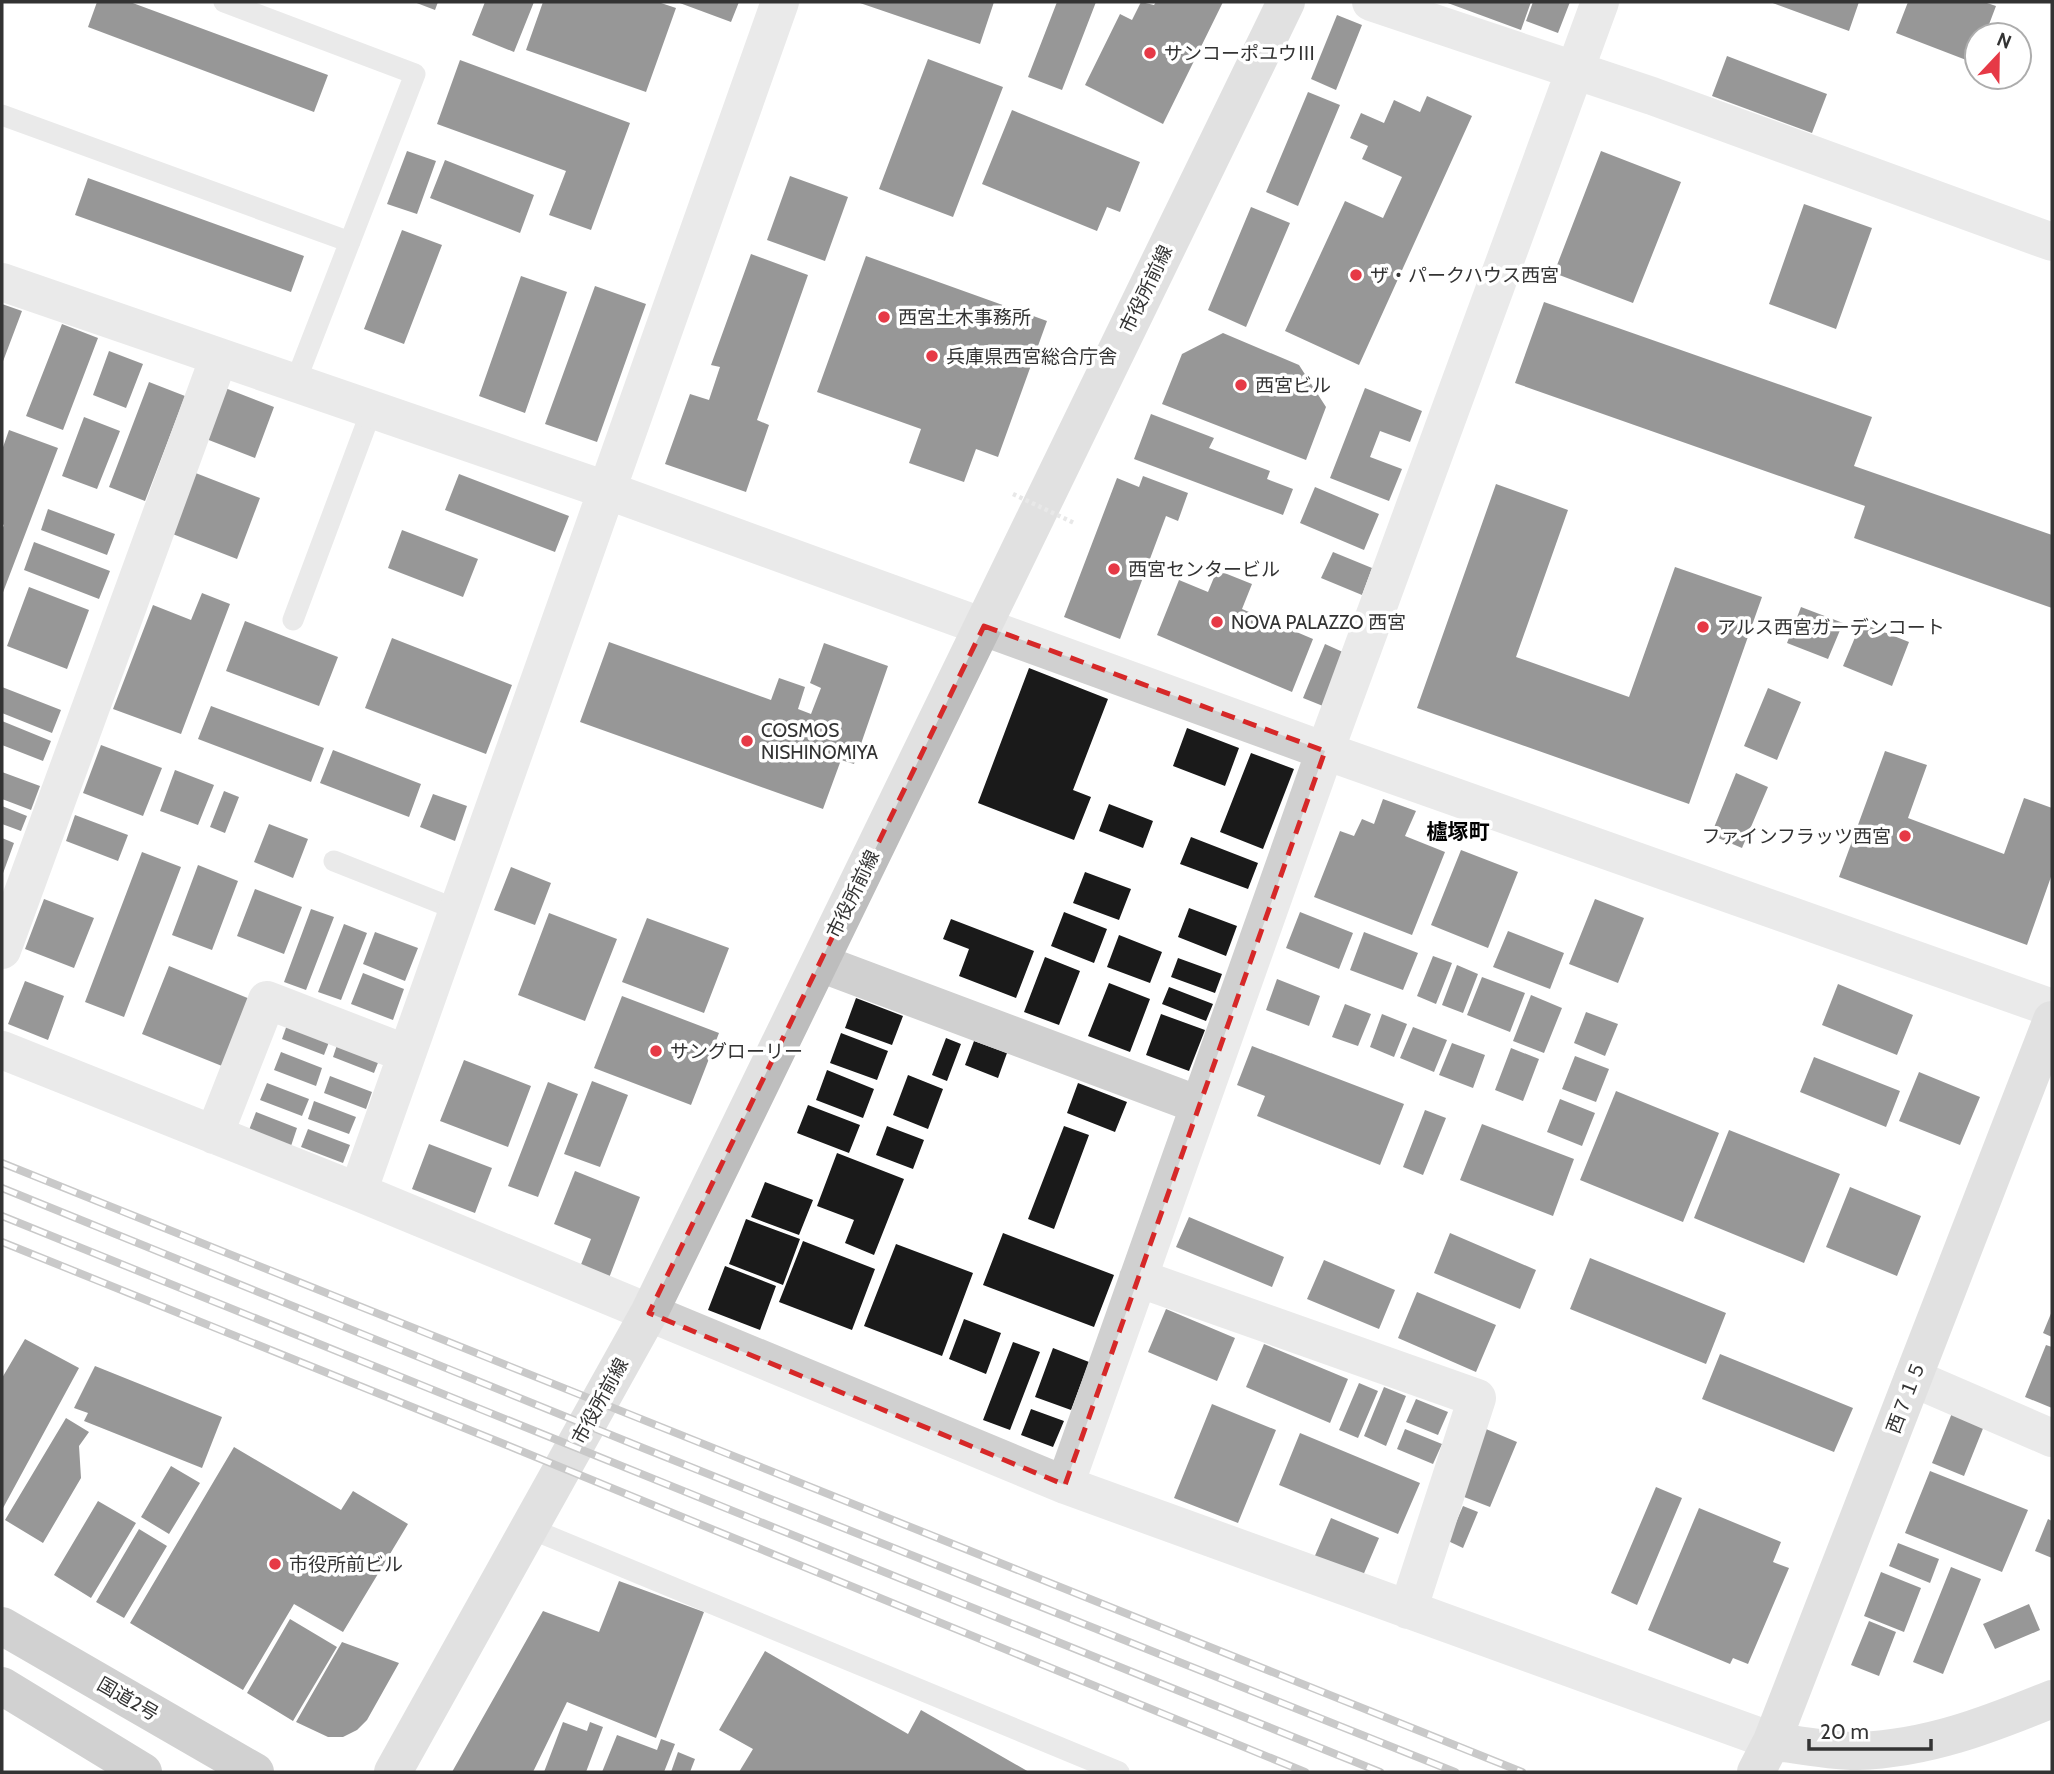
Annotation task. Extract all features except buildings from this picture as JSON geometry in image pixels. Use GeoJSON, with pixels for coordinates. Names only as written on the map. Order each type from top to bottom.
{"type":"FeatureCollection","features":[{"type":"Feature","properties":{"kind":"highway","name":"国道2号"},"geometry":{"type":"LineString","coordinates":[[2,1626],[255,1772]]}},
{"type":"Feature","properties":{"kind":"highway"},"geometry":{"type":"LineString","coordinates":[[2,1686],[143,1772]]}},
{"type":"Feature","properties":{"kind":"street"},"geometry":{"type":"LineString","coordinates":[[358,1192],[780,2]]}},
{"type":"Feature","properties":{"kind":"street","name":"市役所前線"},"geometry":{"type":"LineString","coordinates":[[393,1772],[649,1313],[1286,2]]}},
{"type":"Feature","properties":{"kind":"street"},"geometry":{"type":"LineString","coordinates":[[1371,2],[1652,96],[2052,242]]}},
{"type":"Feature","properties":{"kind":"street"},"geometry":{"type":"LineString","coordinates":[[1065,1485],[1325,751],[1600,2]]}},
{"type":"Feature","properties":{"kind":"street"},"geometry":{"type":"LineString","coordinates":[[2,282],[606,490],[1325,751],[2052,1008]]}},
{"type":"Feature","properties":{"kind":"street"},"geometry":{"type":"LineString","coordinates":[[2,950],[219,357]]}},
{"type":"Feature","properties":{"kind":"street"},"geometry":{"type":"LineString","coordinates":[[820,963],[1199,1105]]}},
{"type":"Feature","properties":{"kind":"street"},"geometry":{"type":"LineString","coordinates":[[214,1135],[267,1000],[407,1054]]}},
{"type":"Feature","properties":{"kind":"street","name":"西７１５"},"geometry":{"type":"LineString","coordinates":[[1764,1757],[2052,1020]]}},
{"type":"Feature","properties":{"kind":"street"},"geometry":{"type":"LineString","coordinates":[[2,1050],[358,1192],[1065,1485],[1408,1610],[1764,1757],[1930,1743],[1984,1727],[2052,1699]]}},
{"type":"Feature","properties":{"kind":"street"},"geometry":{"type":"LineString","coordinates":[[1138,1278],[1477,1398],[1408,1610]]}},
{"type":"Feature","properties":{"kind":"street"},"geometry":{"type":"LineString","coordinates":[[1913,1378],[2052,1438]]}},
{"type":"Feature","properties":{"kind":"lane"},"geometry":{"type":"LineString","coordinates":[[224,2],[415,74],[295,383]]}},
{"type":"Feature","properties":{"kind":"lane"},"geometry":{"type":"LineString","coordinates":[[2,114],[349,242]]}},
{"type":"Feature","properties":{"kind":"lane"},"geometry":{"type":"LineString","coordinates":[[293,620],[372,410]]}},
{"type":"Feature","properties":{"kind":"lane"},"geometry":{"type":"LineString","coordinates":[[334,861],[458,909]]}},
{"type":"Feature","properties":{"kind":"lane"},"geometry":{"type":"LineString","coordinates":[[529,1528],[1119,1772]]}},
{"type":"Feature","properties":{"kind":"path"},"geometry":{"type":"LineString","coordinates":[[1013,494],[1074,523]]}},
{"type":"Feature","properties":{"kind":"highlighted area"},"geometry":{"type":"Polygon","coordinates":[[[984,626],[1325,751],[1065,1485],[649,1313],[984,626]]]}},
{"type":"Feature","properties":{"kind":"railway"},"geometry":{"type":"LineString","coordinates":[[2,1163],[1522,1772]]}},
{"type":"Feature","properties":{"kind":"railway"},"geometry":{"type":"LineString","coordinates":[[2,1188],[643,1448],[1455,1772]]}},
{"type":"Feature","properties":{"kind":"railway"},"geometry":{"type":"LineString","coordinates":[[2,1216],[1380,1772]]}},
{"type":"Feature","properties":{"kind":"railway"},"geometry":{"type":"LineString","coordinates":[[2,1242],[1305,1772]]}},
{"type":"Feature","properties":{"kind":"place","name":"サンコーポユウⅢ"},"geometry":{"type":"Point","coordinates":[1150,53]}},
{"type":"Feature","properties":{"kind":"place","name":"ザ・パークハウス西宮"},"geometry":{"type":"Point","coordinates":[1356,275]}},
{"type":"Feature","properties":{"kind":"place","name":"西宮土木事務所"},"geometry":{"type":"Point","coordinates":[884,317]}},
{"type":"Feature","properties":{"kind":"place","name":"兵庫県西宮総合庁舎"},"geometry":{"type":"Point","coordinates":[932,356]}},
{"type":"Feature","properties":{"kind":"place","name":"西宮ビル"},"geometry":{"type":"Point","coordinates":[1241,385]}},
{"type":"Feature","properties":{"kind":"place","name":"西宮センタービル"},"geometry":{"type":"Point","coordinates":[1114,569]}},
{"type":"Feature","properties":{"kind":"place","name":"NOVA PALAZZO 西宮"},"geometry":{"type":"Point","coordinates":[1217,622]}},
{"type":"Feature","properties":{"kind":"place","name":"アルス西宮ガーデンコート"},"geometry":{"type":"Point","coordinates":[1703,627]}},
{"type":"Feature","properties":{"kind":"place","name":"COSMOS NISHINOMIYA"},"geometry":{"type":"Point","coordinates":[747,741]}},
{"type":"Feature","properties":{"kind":"place","name":"ファインフラッツ西宮"},"geometry":{"type":"Point","coordinates":[1905,836]}},
{"type":"Feature","properties":{"kind":"place","name":"サングローリー"},"geometry":{"type":"Point","coordinates":[656,1051]}},
{"type":"Feature","properties":{"kind":"place","name":"市役所前ビル"},"geometry":{"type":"Point","coordinates":[275,1564]}},
{"type":"Feature","properties":{"kind":"district","name":"櫨塚町"},"geometry":{"type":"Point","coordinates":[1458,831]}}]}
